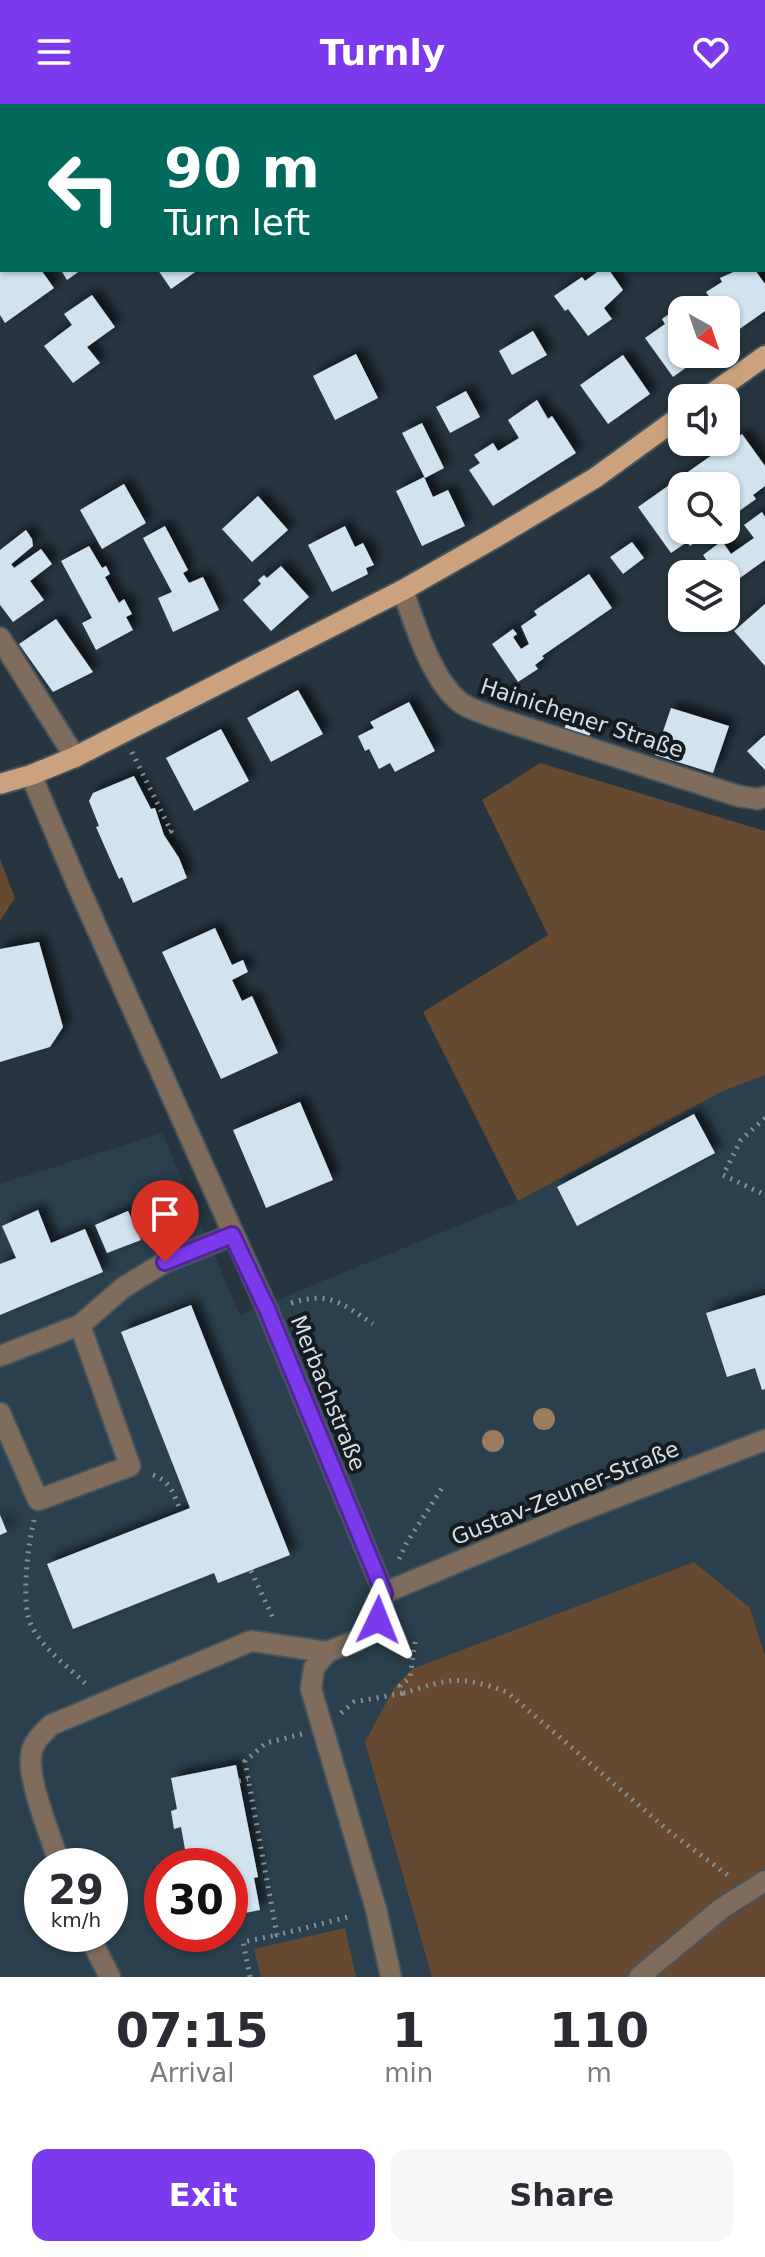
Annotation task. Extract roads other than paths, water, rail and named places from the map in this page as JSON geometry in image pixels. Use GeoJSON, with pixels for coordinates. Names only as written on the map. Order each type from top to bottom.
{"type":"FeatureCollection","features":[{"type":"Feature","properties":{"kind":"main road"},"geometry":{"type":"LineString","coordinates":[[726,384],[765,356]]}},
{"type":"Feature","properties":{"kind":"main road"},"geometry":{"type":"LineString","coordinates":[[0,784],[75,757],[403,590],[595,478],[668,425]]}},
{"type":"Feature","properties":{"kind":"street","name":"Hainichener Straße"},"geometry":{"type":"LineString","coordinates":[[403,590],[415,625],[439,676],[462,704],[496,718],[738,796],[765,797]]}},
{"type":"Feature","properties":{"kind":"street"},"geometry":{"type":"LineString","coordinates":[[0,638],[75,757]]}},
{"type":"Feature","properties":{"kind":"street","name":"Merbachstraße"},"geometry":{"type":"LineString","coordinates":[[31,775],[267,1309],[384,1593]]}},
{"type":"Feature","properties":{"kind":"street"},"geometry":{"type":"LineString","coordinates":[[0,1356],[80,1325],[124,1287],[165,1262],[232,1235]]}},
{"type":"Feature","properties":{"kind":"street"},"geometry":{"type":"LineString","coordinates":[[0,1413],[38,1500],[130,1466],[80,1325]]}},
{"type":"Feature","properties":{"kind":"street","name":"Gustav-Zeuner-Straße"},"geometry":{"type":"LineString","coordinates":[[384,1593],[575,1513],[765,1440]]}},
{"type":"Feature","properties":{"kind":"street"},"geometry":{"type":"LineString","coordinates":[[54,1848],[32,1775],[31,1754],[39,1737],[51,1725],[251,1641],[327,1652],[358,1640],[378,1620],[384,1593]]}},
{"type":"Feature","properties":{"kind":"street"},"geometry":{"type":"LineString","coordinates":[[327,1652],[314,1668],[311,1689],[376,1909],[391,1977]]}},
{"type":"Feature","properties":{"kind":"street"},"geometry":{"type":"LineString","coordinates":[[639,1977],[722,1908],[757,1886]]}},
{"type":"Feature","properties":{"kind":"street"},"geometry":{"type":"LineString","coordinates":[[97,1952],[110,1977]]}}]}
